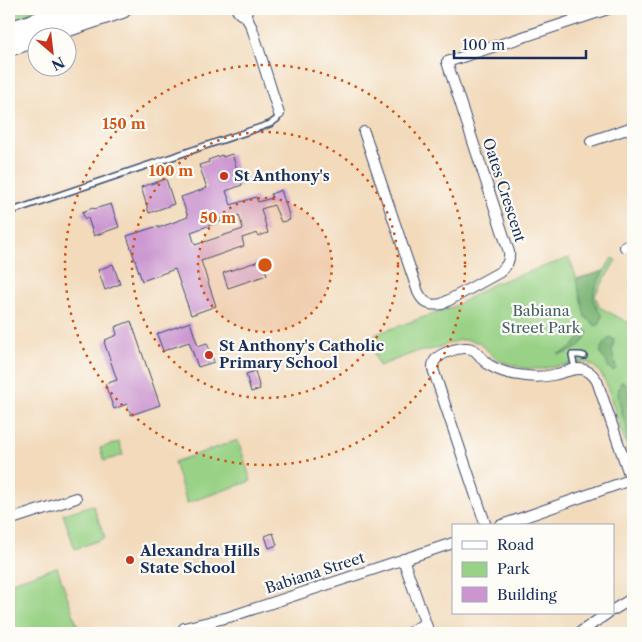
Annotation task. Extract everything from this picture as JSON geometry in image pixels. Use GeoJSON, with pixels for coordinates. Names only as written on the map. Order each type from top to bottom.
{"type":"FeatureCollection","features":[{"type":"Feature","properties":{"kind":"highway"},"geometry":{"type":"LineString","coordinates":[[9,31],[75,9]]}},
{"type":"Feature","properties":{"kind":"highway"},"geometry":{"type":"LineString","coordinates":[[9,47],[122,9]]}},
{"type":"Feature","properties":{"kind":"street"},"geometry":{"type":"LineString","coordinates":[[244,9],[252,28],[279,114]]}},
{"type":"Feature","properties":{"kind":"street","name":"Oates Crescent"},"geometry":{"type":"LineString","coordinates":[[364,132],[418,292],[427,303],[434,305],[442,304],[500,272],[505,268],[510,258],[447,62],[608,9]]}},
{"type":"Feature","properties":{"kind":"street"},"geometry":{"type":"LineString","coordinates":[[591,141],[633,127]]}},
{"type":"Feature","properties":{"kind":"street"},"geometry":{"type":"LineString","coordinates":[[485,524],[432,369],[436,358],[461,348],[475,350],[491,366],[504,372],[522,376],[537,377],[575,369],[583,369],[594,375],[598,380],[632,480],[505,524]]}},
{"type":"Feature","properties":{"kind":"street"},"geometry":{"type":"LineString","coordinates":[[9,520],[76,498]]}},
{"type":"Feature","properties":{"kind":"street","name":"Babiana Street"},"geometry":{"type":"LineString","coordinates":[[184,628],[229,617],[452,543]]}},
{"type":"Feature","properties":{"kind":"street"},"geometry":{"type":"LineString","coordinates":[[403,559],[429,633]]}},
{"type":"Feature","properties":{"kind":"street"},"geometry":{"type":"LineString","coordinates":[[614,609],[633,598]]}},
{"type":"Feature","properties":{"kind":"street"},"geometry":{"type":"LineString","coordinates":[[579,633],[607,614]]}},
{"type":"Feature","properties":{"kind":"street"},"geometry":{"type":"LineString","coordinates":[[410,633],[425,623]]}},
{"type":"Feature","properties":{"kind":"lane"},"geometry":{"type":"LineString","coordinates":[[9,212],[270,124],[277,119],[279,114]]}},
{"type":"Feature","properties":{"kind":"lane"},"geometry":{"type":"LineString","coordinates":[[575,369],[572,355],[584,356]]}},
{"type":"Feature","properties":{"kind":"green space"},"geometry":{"type":"Polygon","coordinates":[[[9,9],[46,9],[9,22],[9,9]]]}},
{"type":"Feature","properties":{"kind":"green space","name":"Babiana Street Park"},"geometry":{"type":"Polygon","coordinates":[[[569,258],[577,279],[604,271],[612,258],[616,260],[595,295],[599,307],[633,325],[633,462],[630,458],[606,383],[596,368],[588,363],[581,362],[541,369],[523,368],[497,360],[480,343],[459,340],[434,349],[416,352],[379,366],[368,337],[455,306],[493,284],[569,258]]]}},
{"type":"Feature","properties":{"kind":"green space"},"geometry":{"type":"Polygon","coordinates":[[[604,271],[594,293],[597,309],[602,315],[600,324],[596,326],[585,317],[576,279],[604,271]]]}},
{"type":"Feature","properties":{"kind":"green space"},"geometry":{"type":"Polygon","coordinates":[[[585,330],[588,332],[577,348],[558,354],[572,347],[585,330]]]}},
{"type":"Feature","properties":{"kind":"green space"},"geometry":{"type":"Polygon","coordinates":[[[610,337],[614,340],[612,352],[616,369],[613,371],[608,367],[600,352],[610,337]]]}},
{"type":"Feature","properties":{"kind":"green space"},"geometry":{"type":"Polygon","coordinates":[[[621,382],[624,382],[627,386],[629,400],[633,408],[633,450],[627,444],[627,427],[618,395],[621,382]]]}},
{"type":"Feature","properties":{"kind":"green space"},"geometry":{"type":"Polygon","coordinates":[[[238,440],[251,481],[187,503],[174,462],[238,440]]]}},
{"type":"Feature","properties":{"kind":"green space"},"geometry":{"type":"Polygon","coordinates":[[[119,442],[123,455],[104,461],[100,448],[119,442]]]}},
{"type":"Feature","properties":{"kind":"green space"},"geometry":{"type":"Polygon","coordinates":[[[93,505],[105,538],[75,549],[63,514],[93,505]]]}},
{"type":"Feature","properties":{"kind":"green space"},"geometry":{"type":"Polygon","coordinates":[[[57,567],[80,633],[9,633],[9,583],[57,567]]]}},
{"type":"Feature","properties":{"kind":"building"},"geometry":{"type":"Polygon","coordinates":[[[232,154],[242,185],[226,191],[231,205],[256,197],[258,202],[272,198],[271,194],[281,190],[290,220],[281,222],[274,205],[261,209],[268,233],[258,236],[257,233],[242,238],[244,246],[201,261],[216,306],[191,315],[175,269],[142,281],[127,236],[158,226],[158,228],[188,217],[181,197],[207,188],[199,165],[222,155],[223,157],[232,154]],[[239,215],[191,232],[195,245],[243,229],[239,215]]]}},
{"type":"Feature","properties":{"kind":"building"},"geometry":{"type":"Polygon","coordinates":[[[166,179],[174,204],[149,213],[141,187],[166,179]]]}},
{"type":"Feature","properties":{"kind":"building"},"geometry":{"type":"Polygon","coordinates":[[[111,204],[119,227],[94,236],[88,218],[85,219],[82,212],[111,204]]]}},
{"type":"Feature","properties":{"kind":"building"},"geometry":{"type":"Polygon","coordinates":[[[262,260],[267,275],[228,288],[223,273],[262,260]]]}},
{"type":"Feature","properties":{"kind":"building"},"geometry":{"type":"Polygon","coordinates":[[[113,264],[120,284],[105,290],[98,270],[113,264]]]}},
{"type":"Feature","properties":{"kind":"building"},"geometry":{"type":"Polygon","coordinates":[[[131,321],[160,405],[131,415],[127,404],[114,409],[105,384],[117,380],[104,342],[117,335],[115,327],[131,321]]]}},
{"type":"Feature","properties":{"kind":"building"},"geometry":{"type":"Polygon","coordinates":[[[190,322],[198,346],[207,343],[214,362],[198,367],[189,342],[163,351],[157,334],[190,322]]]}},
{"type":"Feature","properties":{"kind":"building"},"geometry":{"type":"Polygon","coordinates":[[[255,371],[260,389],[251,392],[246,374],[255,371]]]}},
{"type":"Feature","properties":{"kind":"building"},"geometry":{"type":"Polygon","coordinates":[[[273,533],[277,545],[269,548],[265,536],[273,533]]]}},
{"type":"Feature","properties":{"kind":"place","name":"St Anthony's"},"geometry":{"type":"Point","coordinates":[224,176]}},
{"type":"Feature","properties":{"kind":"place","name":"St Anthony's Catholic Primary School"},"geometry":{"type":"Point","coordinates":[209,355]}},
{"type":"Feature","properties":{"kind":"place","name":"Alexandra Hills State School"},"geometry":{"type":"Point","coordinates":[130,560]}}]}
